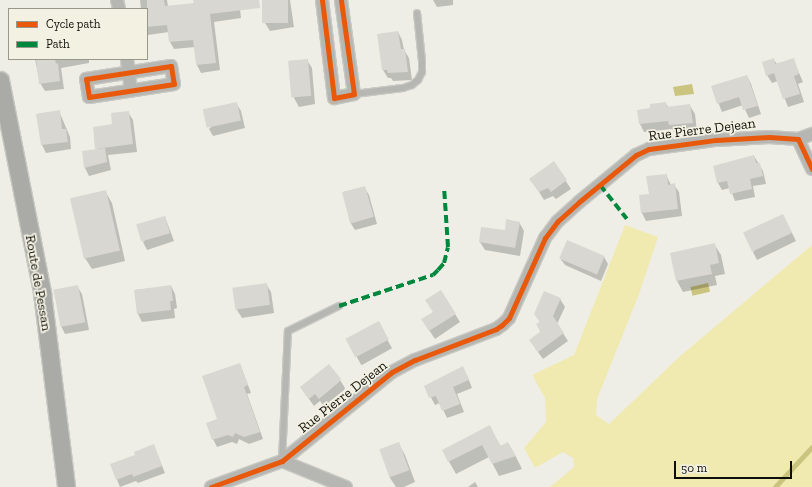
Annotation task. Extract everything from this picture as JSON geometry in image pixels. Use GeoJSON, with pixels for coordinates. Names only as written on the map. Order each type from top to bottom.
{"type":"FeatureCollection","features":[{"type":"Feature","properties":{"kind":"main road","name":"Route de Pessan"},"geometry":{"type":"LineString","coordinates":[[0,80],[42,293],[66,487]]}},
{"type":"Feature","properties":{"kind":"street"},"geometry":{"type":"LineString","coordinates":[[322,0],[334,98],[354,94],[341,0]]}},
{"type":"Feature","properties":{"kind":"street"},"geometry":{"type":"LineString","coordinates":[[126,60],[131,90]]}},
{"type":"Feature","properties":{"kind":"street"},"geometry":{"type":"LineString","coordinates":[[171,66],[174,84],[89,97],[86,79],[129,72],[171,66]]}},
{"type":"Feature","properties":{"kind":"street","name":"Rue Pierre Dejean"},"geometry":{"type":"LineString","coordinates":[[210,487],[282,461],[392,372],[415,360],[496,329],[502,325],[509,318],[545,238],[558,221],[578,202],[636,155],[649,149],[716,140],[769,137],[798,139],[812,134]]}},
{"type":"Feature","properties":{"kind":"street"},"geometry":{"type":"LineString","coordinates":[[798,139],[812,169]]}},
{"type":"Feature","properties":{"kind":"street"},"geometry":{"type":"LineString","coordinates":[[282,461],[346,487]]}},
{"type":"Feature","properties":{"kind":"lane"},"geometry":{"type":"LineString","coordinates":[[354,94],[403,88],[412,85],[418,80],[422,72],[422,61],[417,12]]}},
{"type":"Feature","properties":{"kind":"lane"},"geometry":{"type":"LineString","coordinates":[[282,461],[288,331],[339,306]]}},
{"type":"Feature","properties":{"kind":"shaded area"},"geometry":{"type":"Polygon","coordinates":[[[692,84],[694,94],[675,96],[673,87],[692,84]]]}},
{"type":"Feature","properties":{"kind":"shaded area"},"geometry":{"type":"Polygon","coordinates":[[[625,225],[658,237],[639,294],[597,399],[596,415],[609,424],[679,357],[812,245],[812,487],[550,487],[574,467],[573,458],[563,452],[535,468],[524,448],[546,422],[545,398],[532,375],[574,355],[625,225]]]}},
{"type":"Feature","properties":{"kind":"shaded area"},"geometry":{"type":"Polygon","coordinates":[[[708,283],[710,292],[692,296],[690,287],[708,283]]]}},
{"type":"Feature","properties":{"kind":"building"},"geometry":{"type":"Polygon","coordinates":[[[147,0],[164,0],[165,6],[194,3],[193,0],[259,0],[260,8],[210,14],[216,63],[196,65],[193,40],[169,42],[167,25],[148,27],[147,0]]]}},
{"type":"Feature","properties":{"kind":"building"},"geometry":{"type":"Polygon","coordinates":[[[262,0],[288,0],[288,23],[262,23],[262,0]]]}},
{"type":"Feature","properties":{"kind":"building"},"geometry":{"type":"Polygon","coordinates":[[[398,31],[401,49],[405,49],[408,72],[388,73],[387,70],[382,70],[377,34],[398,31]]]}},
{"type":"Feature","properties":{"kind":"building"},"geometry":{"type":"Polygon","coordinates":[[[774,58],[775,64],[794,58],[799,74],[794,76],[800,94],[783,99],[774,73],[766,76],[762,62],[774,58]]]}},
{"type":"Feature","properties":{"kind":"building"},"geometry":{"type":"Polygon","coordinates":[[[308,59],[311,96],[291,98],[288,61],[308,59]]]}},
{"type":"Feature","properties":{"kind":"building"},"geometry":{"type":"Polygon","coordinates":[[[36,60],[55,60],[56,64],[58,63],[60,81],[39,84],[36,60]]]}},
{"type":"Feature","properties":{"kind":"building"},"geometry":{"type":"Polygon","coordinates":[[[747,75],[758,106],[743,110],[739,97],[717,104],[711,86],[747,75]]]}},
{"type":"Feature","properties":{"kind":"building"},"geometry":{"type":"Polygon","coordinates":[[[237,102],[241,121],[207,128],[203,109],[237,102]]]}},
{"type":"Feature","properties":{"kind":"building"},"geometry":{"type":"Polygon","coordinates":[[[666,102],[667,107],[690,104],[693,123],[669,125],[668,121],[639,124],[637,110],[650,108],[650,104],[666,102]]]}},
{"type":"Feature","properties":{"kind":"building"},"geometry":{"type":"Polygon","coordinates":[[[60,110],[62,129],[66,129],[68,142],[41,145],[36,114],[60,110]]]}},
{"type":"Feature","properties":{"kind":"building"},"geometry":{"type":"Polygon","coordinates":[[[129,111],[133,144],[95,149],[93,127],[112,124],[111,113],[129,111]]]}},
{"type":"Feature","properties":{"kind":"building"},"geometry":{"type":"Polygon","coordinates":[[[105,148],[107,162],[84,168],[82,151],[105,148]]]}},
{"type":"Feature","properties":{"kind":"building"},"geometry":{"type":"Polygon","coordinates":[[[754,155],[756,163],[760,163],[763,176],[750,179],[752,189],[730,194],[727,181],[717,183],[713,166],[754,155]]]}},
{"type":"Feature","properties":{"kind":"building"},"geometry":{"type":"Polygon","coordinates":[[[554,161],[567,180],[551,192],[548,188],[539,192],[529,179],[554,161]]]}},
{"type":"Feature","properties":{"kind":"building"},"geometry":{"type":"Polygon","coordinates":[[[667,174],[668,185],[675,183],[678,209],[641,213],[639,195],[649,194],[646,176],[667,174]]]}},
{"type":"Feature","properties":{"kind":"building"},"geometry":{"type":"Polygon","coordinates":[[[365,186],[374,217],[351,223],[342,193],[365,186]]]}},
{"type":"Feature","properties":{"kind":"building"},"geometry":{"type":"Polygon","coordinates":[[[106,190],[120,250],[84,259],[70,198],[106,190]]]}},
{"type":"Feature","properties":{"kind":"building"},"geometry":{"type":"Polygon","coordinates":[[[783,214],[792,233],[752,252],[743,233],[783,214]]]}},
{"type":"Feature","properties":{"kind":"building"},"geometry":{"type":"Polygon","coordinates":[[[165,216],[170,233],[141,242],[136,224],[165,216]]]}},
{"type":"Feature","properties":{"kind":"building"},"geometry":{"type":"Polygon","coordinates":[[[506,219],[520,222],[515,248],[479,242],[481,227],[505,230],[506,219]]]}},
{"type":"Feature","properties":{"kind":"building"},"geometry":{"type":"Polygon","coordinates":[[[567,240],[605,256],[597,274],[559,258],[567,240]]]}},
{"type":"Feature","properties":{"kind":"building"},"geometry":{"type":"Polygon","coordinates":[[[715,243],[719,263],[710,265],[712,274],[676,281],[670,253],[715,243]]]}},
{"type":"Feature","properties":{"kind":"building"},"geometry":{"type":"Polygon","coordinates":[[[267,283],[270,305],[235,310],[232,288],[267,283]]]}},
{"type":"Feature","properties":{"kind":"building"},"geometry":{"type":"Polygon","coordinates":[[[78,285],[85,322],[61,327],[53,290],[78,285]]]}},
{"type":"Feature","properties":{"kind":"building"},"geometry":{"type":"Polygon","coordinates":[[[171,285],[173,301],[170,301],[171,310],[137,314],[134,290],[171,285]]]}},
{"type":"Feature","properties":{"kind":"building"},"geometry":{"type":"Polygon","coordinates":[[[441,290],[456,314],[429,331],[421,319],[433,312],[425,300],[441,290]]]}},
{"type":"Feature","properties":{"kind":"building"},"geometry":{"type":"Polygon","coordinates":[[[544,291],[561,298],[553,316],[564,333],[538,352],[529,340],[541,331],[536,324],[540,322],[534,314],[544,291]]]}},
{"type":"Feature","properties":{"kind":"building"},"geometry":{"type":"Polygon","coordinates":[[[379,321],[389,340],[355,357],[345,339],[379,321]]]}},
{"type":"Feature","properties":{"kind":"building"},"geometry":{"type":"Polygon","coordinates":[[[240,363],[248,385],[244,387],[260,432],[244,437],[235,433],[233,437],[228,435],[212,440],[206,423],[217,419],[202,376],[240,363]]]}},
{"type":"Feature","properties":{"kind":"building"},"geometry":{"type":"Polygon","coordinates":[[[329,364],[341,379],[319,399],[315,394],[309,399],[300,387],[329,364]]]}},
{"type":"Feature","properties":{"kind":"building"},"geometry":{"type":"Polygon","coordinates":[[[463,366],[469,380],[453,387],[460,404],[442,411],[436,396],[429,398],[424,386],[463,366]]]}},
{"type":"Feature","properties":{"kind":"building"},"geometry":{"type":"Polygon","coordinates":[[[490,425],[500,446],[508,442],[516,456],[492,464],[482,445],[448,462],[442,450],[490,425]]]}},
{"type":"Feature","properties":{"kind":"building"},"geometry":{"type":"Polygon","coordinates":[[[399,442],[409,470],[390,477],[379,449],[399,442]]]}},
{"type":"Feature","properties":{"kind":"building"},"geometry":{"type":"Polygon","coordinates":[[[154,444],[162,466],[133,477],[132,474],[116,480],[110,464],[135,455],[134,452],[154,444]]]}},
{"type":"Feature","properties":{"kind":"waterway"},"geometry":{"type":"LineString","coordinates":[[775,487],[812,447]]}},
{"type":"Feature","properties":{"kind":"marked path"},"geometry":{"type":"LineString","coordinates":[[600,185],[627,219]]}},
{"type":"Feature","properties":{"kind":"marked path"},"geometry":{"type":"LineString","coordinates":[[339,306],[433,275],[438,270],[444,263],[448,247],[444,187]]}},
{"type":"Feature","properties":{"kind":"cycle path"},"geometry":{"type":"LineString","coordinates":[[322,0],[334,98],[354,94],[341,0]]}},
{"type":"Feature","properties":{"kind":"cycle path"},"geometry":{"type":"LineString","coordinates":[[171,66],[174,84],[89,97],[86,79],[171,66]]}},
{"type":"Feature","properties":{"kind":"cycle path"},"geometry":{"type":"LineString","coordinates":[[211,487],[282,461],[392,372],[415,360],[496,329],[502,325],[509,318],[545,238],[558,221],[636,155],[649,149],[716,140],[769,137],[798,139],[812,169]]}}]}
